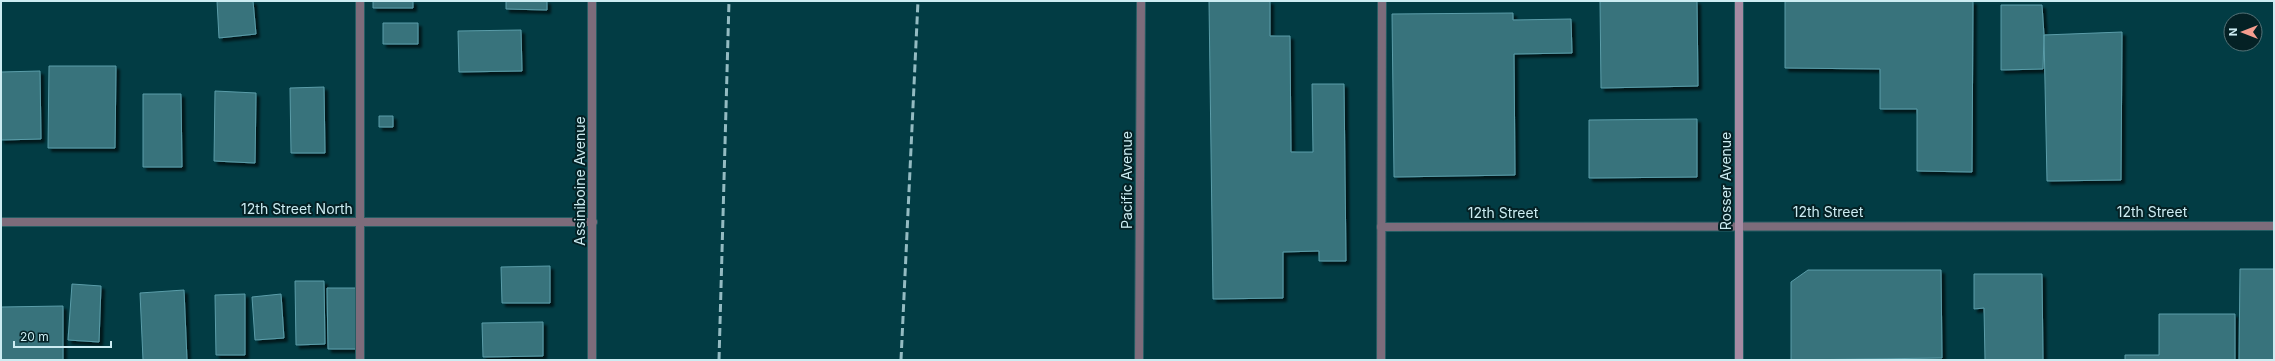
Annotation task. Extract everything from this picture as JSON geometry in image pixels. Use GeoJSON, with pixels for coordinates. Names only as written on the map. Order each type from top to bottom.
{"type":"FeatureCollection","features":[{"type":"Feature","properties":{"kind":"street"},"geometry":{"type":"LineString","coordinates":[[360,1],[360,360]]}},
{"type":"Feature","properties":{"kind":"street","name":"Assiniboine Avenue"},"geometry":{"type":"LineString","coordinates":[[592,1],[592,360]]}},
{"type":"Feature","properties":{"kind":"street","name":"Pacific Avenue"},"geometry":{"type":"LineString","coordinates":[[1139,360],[1140,1]]}},
{"type":"Feature","properties":{"kind":"street"},"geometry":{"type":"LineString","coordinates":[[1381,360],[1382,1]]}},
{"type":"Feature","properties":{"kind":"street","name":"Rosser Avenue"},"geometry":{"type":"LineString","coordinates":[[1739,1],[1739,360]]}},
{"type":"Feature","properties":{"kind":"street","name":"12th Street North"},"geometry":{"type":"LineString","coordinates":[[1,222],[593,222]]}},
{"type":"Feature","properties":{"kind":"street","name":"12th Street"},"geometry":{"type":"LineString","coordinates":[[1381,227],[1739,225],[2274,226]]}},
{"type":"Feature","properties":{"kind":"building"},"geometry":{"type":"Polygon","coordinates":[[[217,1],[253,1],[256,34],[219,38],[217,1]]]}},
{"type":"Feature","properties":{"kind":"building"},"geometry":{"type":"Polygon","coordinates":[[[373,1],[413,1],[413,8],[373,8],[373,1]]]}},
{"type":"Feature","properties":{"kind":"building"},"geometry":{"type":"Polygon","coordinates":[[[506,1],[547,1],[547,10],[506,9],[506,1]]]}},
{"type":"Feature","properties":{"kind":"building"},"geometry":{"type":"Polygon","coordinates":[[[1209,1],[1270,1],[1270,36],[1290,36],[1291,152],[1313,152],[1312,84],[1344,84],[1346,261],[1319,261],[1319,251],[1283,252],[1283,298],[1213,299],[1209,1]]]}},
{"type":"Feature","properties":{"kind":"building"},"geometry":{"type":"Polygon","coordinates":[[[1600,1],[1697,1],[1698,86],[1601,88],[1600,1]]]}},
{"type":"Feature","properties":{"kind":"building"},"geometry":{"type":"Polygon","coordinates":[[[1785,1],[1973,1],[1972,172],[1917,171],[1917,109],[1880,109],[1880,69],[1785,68],[1785,1]]]}},
{"type":"Feature","properties":{"kind":"building"},"geometry":{"type":"Polygon","coordinates":[[[2001,5],[2042,5],[2044,35],[2043,69],[2001,70],[2001,5]]]}},
{"type":"Feature","properties":{"kind":"building"},"geometry":{"type":"Polygon","coordinates":[[[1513,13],[1513,20],[1571,19],[1572,53],[1514,54],[1515,175],[1394,177],[1392,14],[1513,13]]]}},
{"type":"Feature","properties":{"kind":"building"},"geometry":{"type":"Polygon","coordinates":[[[383,23],[418,23],[418,44],[383,44],[383,23]]]}},
{"type":"Feature","properties":{"kind":"building"},"geometry":{"type":"Polygon","coordinates":[[[521,30],[522,71],[459,72],[458,31],[521,30]]]}},
{"type":"Feature","properties":{"kind":"building"},"geometry":{"type":"Polygon","coordinates":[[[2122,32],[2121,180],[2047,181],[2044,35],[2122,32]]]}},
{"type":"Feature","properties":{"kind":"building"},"geometry":{"type":"Polygon","coordinates":[[[49,66],[116,66],[115,148],[48,148],[49,66]]]}},
{"type":"Feature","properties":{"kind":"building"},"geometry":{"type":"Polygon","coordinates":[[[40,71],[41,139],[1,140],[1,72],[40,71]]]}},
{"type":"Feature","properties":{"kind":"building"},"geometry":{"type":"Polygon","coordinates":[[[324,87],[325,153],[291,153],[290,88],[324,87]]]}},
{"type":"Feature","properties":{"kind":"building"},"geometry":{"type":"Polygon","coordinates":[[[215,91],[256,93],[255,163],[214,161],[215,91]]]}},
{"type":"Feature","properties":{"kind":"building"},"geometry":{"type":"Polygon","coordinates":[[[143,94],[181,94],[182,167],[143,167],[143,94]]]}},
{"type":"Feature","properties":{"kind":"building"},"geometry":{"type":"Polygon","coordinates":[[[379,116],[393,116],[393,127],[379,127],[379,116]]]}},
{"type":"Feature","properties":{"kind":"building"},"geometry":{"type":"Polygon","coordinates":[[[1697,119],[1697,177],[1589,178],[1589,120],[1697,119]]]}},
{"type":"Feature","properties":{"kind":"building"},"geometry":{"type":"Polygon","coordinates":[[[550,266],[550,303],[502,303],[501,267],[550,266]]]}},
{"type":"Feature","properties":{"kind":"building"},"geometry":{"type":"Polygon","coordinates":[[[2240,269],[2274,269],[2274,360],[2239,360],[2240,269]]]}},
{"type":"Feature","properties":{"kind":"building"},"geometry":{"type":"Polygon","coordinates":[[[1808,270],[1941,270],[1942,358],[1791,360],[1791,282],[1808,270]]]}},
{"type":"Feature","properties":{"kind":"building"},"geometry":{"type":"Polygon","coordinates":[[[1974,274],[2042,274],[2043,360],[1985,360],[1984,308],[1974,309],[1974,274]]]}},
{"type":"Feature","properties":{"kind":"building"},"geometry":{"type":"Polygon","coordinates":[[[295,281],[324,281],[325,344],[296,345],[295,281]]]}},
{"type":"Feature","properties":{"kind":"building"},"geometry":{"type":"Polygon","coordinates":[[[72,284],[101,286],[99,342],[68,340],[72,284]]]}},
{"type":"Feature","properties":{"kind":"building"},"geometry":{"type":"Polygon","coordinates":[[[327,288],[356,288],[357,349],[328,349],[327,288]]]}},
{"type":"Feature","properties":{"kind":"building"},"geometry":{"type":"Polygon","coordinates":[[[184,290],[187,360],[143,360],[140,293],[184,290]]]}},
{"type":"Feature","properties":{"kind":"building"},"geometry":{"type":"Polygon","coordinates":[[[245,294],[245,355],[216,355],[215,295],[245,294]]]}},
{"type":"Feature","properties":{"kind":"building"},"geometry":{"type":"Polygon","coordinates":[[[281,294],[284,338],[255,340],[252,297],[281,294]]]}},
{"type":"Feature","properties":{"kind":"building"},"geometry":{"type":"Polygon","coordinates":[[[63,306],[63,360],[1,360],[1,307],[63,306]]]}},
{"type":"Feature","properties":{"kind":"building"},"geometry":{"type":"Polygon","coordinates":[[[2159,314],[2235,314],[2235,360],[2125,360],[2125,355],[2159,355],[2159,314]]]}},
{"type":"Feature","properties":{"kind":"building"},"geometry":{"type":"Polygon","coordinates":[[[543,322],[543,356],[483,357],[482,323],[543,322]]]}},
{"type":"Feature","properties":{"kind":"railway"},"geometry":{"type":"LineString","coordinates":[[719,360],[729,1]]}},
{"type":"Feature","properties":{"kind":"railway"},"geometry":{"type":"LineString","coordinates":[[901,360],[918,1]]}}]}
